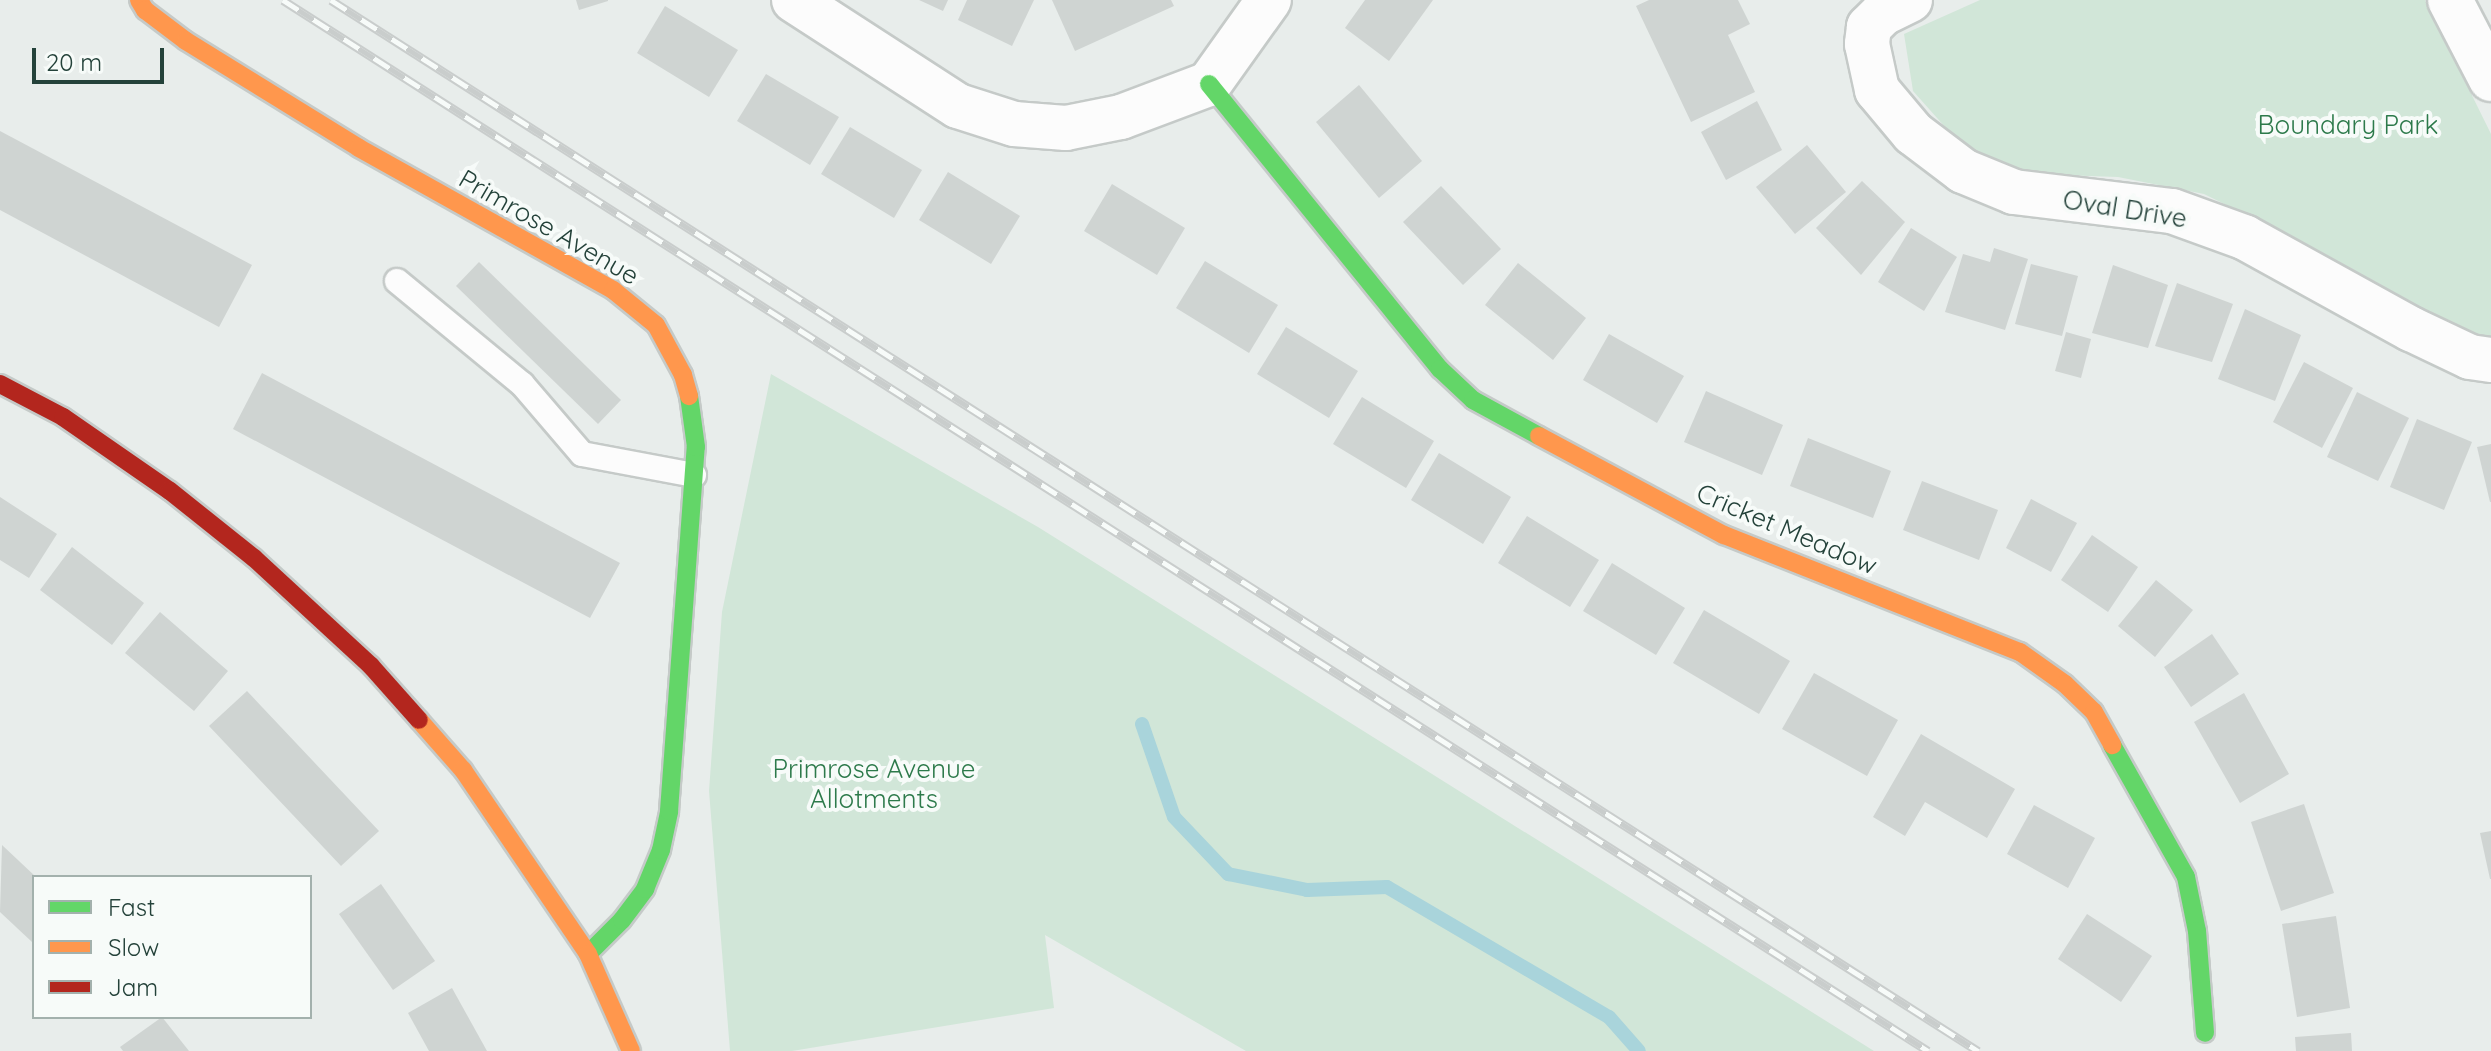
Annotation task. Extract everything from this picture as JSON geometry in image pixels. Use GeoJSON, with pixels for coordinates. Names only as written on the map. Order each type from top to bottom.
{"type":"FeatureCollection","features":[{"type":"Feature","properties":{"kind":"street","name":"Primrose Avenue"},"geometry":{"type":"LineString","coordinates":[[139,0],[145,10],[186,41],[359,148],[613,290],[656,325],[683,375],[693,409],[696,447],[669,811],[661,850],[645,889],[622,920],[588,954]]}},
{"type":"Feature","properties":{"kind":"street"},"geometry":{"type":"LineString","coordinates":[[794,0],[958,106],[1014,124],[1066,128],[1121,117],[1209,84],[1269,0]]}},
{"type":"Feature","properties":{"kind":"street","name":"Oval Drive"},"geometry":{"type":"LineString","coordinates":[[1910,0],[1883,13],[1869,27],[1867,44],[1877,90],[1913,133],[1963,171],[2014,192],[2172,211],[2244,237],[2411,329],[2470,357],[2491,360]]}},
{"type":"Feature","properties":{"kind":"street"},"geometry":{"type":"LineString","coordinates":[[2450,0],[2491,79]]}},
{"type":"Feature","properties":{"kind":"street","name":"Cricket Meadow"},"geometry":{"type":"LineString","coordinates":[[1209,84],[1440,369],[1473,400],[1724,535],[2020,652],[2065,684],[2094,712],[2186,877],[2197,931],[2205,1033]]}},
{"type":"Feature","properties":{"kind":"street"},"geometry":{"type":"LineString","coordinates":[[0,384],[63,417],[170,491],[254,558],[371,666],[463,770],[588,954],[631,1051]]}},
{"type":"Feature","properties":{"kind":"lane"},"geometry":{"type":"LineString","coordinates":[[397,281],[522,384],[582,454],[694,475]]}},
{"type":"Feature","properties":{"kind":"green space","name":"Boundary Park"},"geometry":{"type":"Polygon","coordinates":[[[1980,0],[2425,0],[2491,134],[2491,340],[2471,338],[2315,249],[2204,194],[2118,177],[2030,174],[1962,146],[1913,91],[1904,34],[1980,0]]]}},
{"type":"Feature","properties":{"kind":"green space","name":"Primrose Avenue Allotments"},"geometry":{"type":"Polygon","coordinates":[[[771,374],[1038,527],[1874,1051],[1246,1051],[1045,935],[1054,1008],[792,1051],[730,1051],[709,791],[722,612],[771,374]]]}},
{"type":"Feature","properties":{"kind":"building"},"geometry":{"type":"Polygon","coordinates":[[[576,0],[608,0],[608,1],[579,10],[576,0]]]}},
{"type":"Feature","properties":{"kind":"building"},"geometry":{"type":"Polygon","coordinates":[[[919,0],[948,0],[943,11],[919,0]]]}},
{"type":"Feature","properties":{"kind":"building"},"geometry":{"type":"Polygon","coordinates":[[[967,0],[1034,0],[1012,46],[958,20],[967,0]]]}},
{"type":"Feature","properties":{"kind":"building"},"geometry":{"type":"Polygon","coordinates":[[[1052,0],[1171,0],[1174,6],[1075,51],[1052,0]]]}},
{"type":"Feature","properties":{"kind":"building"},"geometry":{"type":"Polygon","coordinates":[[[1365,0],[1433,0],[1389,61],[1345,28],[1365,0]]]}},
{"type":"Feature","properties":{"kind":"building"},"geometry":{"type":"Polygon","coordinates":[[[1649,0],[1738,0],[1750,24],[1728,35],[1755,92],[1691,122],[1636,6],[1649,0]]]}},
{"type":"Feature","properties":{"kind":"building"},"geometry":{"type":"Polygon","coordinates":[[[665,6],[738,50],[709,97],[637,53],[665,6]]]}},
{"type":"Feature","properties":{"kind":"building"},"geometry":{"type":"Polygon","coordinates":[[[766,74],[839,117],[810,165],[737,121],[766,74]]]}},
{"type":"Feature","properties":{"kind":"building"},"geometry":{"type":"Polygon","coordinates":[[[1359,85],[1422,161],[1379,198],[1316,122],[1359,85]]]}},
{"type":"Feature","properties":{"kind":"building"},"geometry":{"type":"Polygon","coordinates":[[[1757,101],[1782,150],[1726,180],[1701,132],[1757,101]]]}},
{"type":"Feature","properties":{"kind":"building"},"geometry":{"type":"Polygon","coordinates":[[[850,127],[922,170],[894,218],[821,174],[850,127]]]}},
{"type":"Feature","properties":{"kind":"building"},"geometry":{"type":"Polygon","coordinates":[[[0,131],[252,265],[219,327],[0,210],[0,131]]]}},
{"type":"Feature","properties":{"kind":"building"},"geometry":{"type":"Polygon","coordinates":[[[1807,145],[1846,192],[1795,234],[1756,187],[1807,145]]]}},
{"type":"Feature","properties":{"kind":"building"},"geometry":{"type":"Polygon","coordinates":[[[948,172],[1020,216],[991,264],[919,220],[948,172]]]}},
{"type":"Feature","properties":{"kind":"building"},"geometry":{"type":"Polygon","coordinates":[[[1862,181],[1905,222],[1861,275],[1816,228],[1862,181]]]}},
{"type":"Feature","properties":{"kind":"building"},"geometry":{"type":"Polygon","coordinates":[[[1112,184],[1185,228],[1157,275],[1084,231],[1112,184]]]}},
{"type":"Feature","properties":{"kind":"building"},"geometry":{"type":"Polygon","coordinates":[[[1441,186],[1501,249],[1463,285],[1403,222],[1441,186]]]}},
{"type":"Feature","properties":{"kind":"building"},"geometry":{"type":"Polygon","coordinates":[[[1911,228],[1957,257],[1924,311],[1878,282],[1911,228]]]}},
{"type":"Feature","properties":{"kind":"building"},"geometry":{"type":"Polygon","coordinates":[[[1994,248],[2028,259],[2005,330],[1945,312],[1963,254],[1990,262],[1994,248]]]}},
{"type":"Feature","properties":{"kind":"building"},"geometry":{"type":"Polygon","coordinates":[[[1205,261],[1278,305],[1249,353],[1176,308],[1205,261]]]}},
{"type":"Feature","properties":{"kind":"building"},"geometry":{"type":"Polygon","coordinates":[[[479,262],[621,400],[598,424],[456,286],[479,262]]]}},
{"type":"Feature","properties":{"kind":"building"},"geometry":{"type":"Polygon","coordinates":[[[1518,263],[1586,318],[1553,360],[1485,305],[1518,263]]]}},
{"type":"Feature","properties":{"kind":"building"},"geometry":{"type":"Polygon","coordinates":[[[2031,264],[2078,276],[2062,336],[2015,324],[2031,264]]]}},
{"type":"Feature","properties":{"kind":"building"},"geometry":{"type":"Polygon","coordinates":[[[2113,265],[2168,285],[2148,348],[2092,333],[2113,265]]]}},
{"type":"Feature","properties":{"kind":"building"},"geometry":{"type":"Polygon","coordinates":[[[2177,283],[2233,304],[2212,362],[2155,346],[2177,283]]]}},
{"type":"Feature","properties":{"kind":"building"},"geometry":{"type":"Polygon","coordinates":[[[2245,309],[2301,335],[2275,401],[2218,379],[2245,309]]]}},
{"type":"Feature","properties":{"kind":"building"},"geometry":{"type":"Polygon","coordinates":[[[1286,327],[1358,371],[1329,418],[1257,374],[1286,327]]]}},
{"type":"Feature","properties":{"kind":"building"},"geometry":{"type":"Polygon","coordinates":[[[2066,332],[2091,339],[2081,378],[2055,371],[2066,332]]]}},
{"type":"Feature","properties":{"kind":"building"},"geometry":{"type":"Polygon","coordinates":[[[1609,334],[1684,376],[1657,423],[1583,380],[1609,334]]]}},
{"type":"Feature","properties":{"kind":"building"},"geometry":{"type":"Polygon","coordinates":[[[2304,362],[2353,388],[2322,448],[2273,422],[2304,362]]]}},
{"type":"Feature","properties":{"kind":"building"},"geometry":{"type":"Polygon","coordinates":[[[262,373],[620,563],[590,618],[233,429],[262,373]]]}},
{"type":"Feature","properties":{"kind":"building"},"geometry":{"type":"Polygon","coordinates":[[[1706,391],[1783,425],[1762,475],[1684,442],[1706,391]]]}},
{"type":"Feature","properties":{"kind":"building"},"geometry":{"type":"Polygon","coordinates":[[[2357,392],[2409,418],[2378,481],[2327,457],[2357,392]]]}},
{"type":"Feature","properties":{"kind":"building"},"geometry":{"type":"Polygon","coordinates":[[[1362,397],[1434,441],[1406,488],[1333,444],[1362,397]]]}},
{"type":"Feature","properties":{"kind":"building"},"geometry":{"type":"Polygon","coordinates":[[[2417,419],[2472,442],[2444,510],[2390,487],[2417,419]]]}},
{"type":"Feature","properties":{"kind":"building"},"geometry":{"type":"Polygon","coordinates":[[[1808,438],[1891,471],[1873,518],[1790,486],[1808,438]]]}},
{"type":"Feature","properties":{"kind":"building"},"geometry":{"type":"Polygon","coordinates":[[[2491,444],[2491,502],[2490,502],[2477,447],[2491,444]]]}},
{"type":"Feature","properties":{"kind":"building"},"geometry":{"type":"Polygon","coordinates":[[[1439,453],[1511,497],[1483,544],[1411,500],[1439,453]]]}},
{"type":"Feature","properties":{"kind":"building"},"geometry":{"type":"Polygon","coordinates":[[[1922,481],[1998,510],[1979,560],[1903,530],[1922,481]]]}},
{"type":"Feature","properties":{"kind":"building"},"geometry":{"type":"Polygon","coordinates":[[[0,497],[57,534],[29,578],[0,560],[0,497]]]}},
{"type":"Feature","properties":{"kind":"building"},"geometry":{"type":"Polygon","coordinates":[[[2031,499],[2077,523],[2051,572],[2006,548],[2031,499]]]}},
{"type":"Feature","properties":{"kind":"building"},"geometry":{"type":"Polygon","coordinates":[[[1527,516],[1599,560],[1570,607],[1498,563],[1527,516]]]}},
{"type":"Feature","properties":{"kind":"building"},"geometry":{"type":"Polygon","coordinates":[[[2092,535],[2138,567],[2108,612],[2061,580],[2092,535]]]}},
{"type":"Feature","properties":{"kind":"building"},"geometry":{"type":"Polygon","coordinates":[[[72,547],[144,603],[112,645],[40,590],[72,547]]]}},
{"type":"Feature","properties":{"kind":"building"},"geometry":{"type":"Polygon","coordinates":[[[1612,563],[1685,608],[1656,655],[1583,611],[1612,563]]]}},
{"type":"Feature","properties":{"kind":"building"},"geometry":{"type":"Polygon","coordinates":[[[2156,580],[2193,610],[2155,657],[2118,626],[2156,580]]]}},
{"type":"Feature","properties":{"kind":"building"},"geometry":{"type":"Polygon","coordinates":[[[1704,610],[1790,661],[1759,714],[1673,663],[1704,610]]]}},
{"type":"Feature","properties":{"kind":"building"},"geometry":{"type":"Polygon","coordinates":[[[160,612],[228,671],[194,711],[125,653],[160,612]]]}},
{"type":"Feature","properties":{"kind":"building"},"geometry":{"type":"Polygon","coordinates":[[[2212,634],[2239,674],[2191,707],[2164,667],[2212,634]]]}},
{"type":"Feature","properties":{"kind":"building"},"geometry":{"type":"Polygon","coordinates":[[[1814,673],[1898,720],[1867,776],[1782,729],[1814,673]]]}},
{"type":"Feature","properties":{"kind":"building"},"geometry":{"type":"Polygon","coordinates":[[[247,691],[379,831],[341,866],[209,726],[247,691]]]}},
{"type":"Feature","properties":{"kind":"building"},"geometry":{"type":"Polygon","coordinates":[[[2244,693],[2289,774],[2240,803],[2194,722],[2244,693]]]}},
{"type":"Feature","properties":{"kind":"building"},"geometry":{"type":"Polygon","coordinates":[[[1921,734],[2015,789],[1987,838],[1925,802],[1905,836],[1873,817],[1921,734]]]}},
{"type":"Feature","properties":{"kind":"building"},"geometry":{"type":"Polygon","coordinates":[[[2304,804],[2334,893],[2281,911],[2251,822],[2304,804]]]}},
{"type":"Feature","properties":{"kind":"building"},"geometry":{"type":"Polygon","coordinates":[[[2034,805],[2095,838],[2068,888],[2007,854],[2034,805]]]}},
{"type":"Feature","properties":{"kind":"building"},"geometry":{"type":"Polygon","coordinates":[[[2491,831],[2491,879],[2490,879],[2480,833],[2491,831]]]}},
{"type":"Feature","properties":{"kind":"building"},"geometry":{"type":"Polygon","coordinates":[[[2,845],[34,875],[32,942],[0,912],[2,845]]]}},
{"type":"Feature","properties":{"kind":"building"},"geometry":{"type":"Polygon","coordinates":[[[381,884],[435,961],[393,990],[339,914],[381,884]]]}},
{"type":"Feature","properties":{"kind":"building"},"geometry":{"type":"Polygon","coordinates":[[[2087,914],[2152,956],[2121,1002],[2058,959],[2087,914]]]}},
{"type":"Feature","properties":{"kind":"building"},"geometry":{"type":"Polygon","coordinates":[[[2336,916],[2350,1008],[2297,1017],[2282,924],[2336,916]]]}},
{"type":"Feature","properties":{"kind":"building"},"geometry":{"type":"Polygon","coordinates":[[[452,988],[487,1051],[429,1051],[408,1013],[452,988]]]}},
{"type":"Feature","properties":{"kind":"building"},"geometry":{"type":"Polygon","coordinates":[[[164,1019],[189,1051],[123,1051],[120,1047],[164,1019]]]}},
{"type":"Feature","properties":{"kind":"building"},"geometry":{"type":"Polygon","coordinates":[[[2351,1033],[2352,1051],[2296,1051],[2295,1037],[2351,1033]]]}},
{"type":"Feature","properties":{"kind":"waterway"},"geometry":{"type":"LineString","coordinates":[[1142,724],[1174,817],[1228,874],[1307,890],[1387,887],[1609,1017],[1639,1051]]}},
{"type":"Feature","properties":{"kind":"railway"},"geometry":{"type":"LineString","coordinates":[[283,0],[1928,1051]]}},
{"type":"Feature","properties":{"kind":"railway"},"geometry":{"type":"LineString","coordinates":[[331,0],[1978,1051]]}},
{"type":"Feature","properties":{"kind":"traffic: fast"},"geometry":{"type":"LineString","coordinates":[[1209,84],[1440,369],[1473,400],[1539,436]]}},
{"type":"Feature","properties":{"kind":"traffic: fast"},"geometry":{"type":"LineString","coordinates":[[588,954],[622,920],[645,889],[661,850],[669,811],[696,447],[689,396]]}},
{"type":"Feature","properties":{"kind":"traffic: fast"},"geometry":{"type":"LineString","coordinates":[[2112,745],[2186,877],[2197,931],[2205,1033]]}},
{"type":"Feature","properties":{"kind":"traffic: slow"},"geometry":{"type":"LineString","coordinates":[[139,0],[145,10],[186,41],[359,148],[613,290],[656,325],[683,375],[689,396]]}},
{"type":"Feature","properties":{"kind":"traffic: slow"},"geometry":{"type":"LineString","coordinates":[[1539,436],[1724,535],[2020,652],[2065,684],[2094,712],[2112,745]]}},
{"type":"Feature","properties":{"kind":"traffic: slow"},"geometry":{"type":"LineString","coordinates":[[419,720],[463,770],[588,954],[631,1051]]}},
{"type":"Feature","properties":{"kind":"traffic: jam"},"geometry":{"type":"LineString","coordinates":[[0,384],[63,417],[170,491],[254,558],[371,666],[419,720]]}}]}
